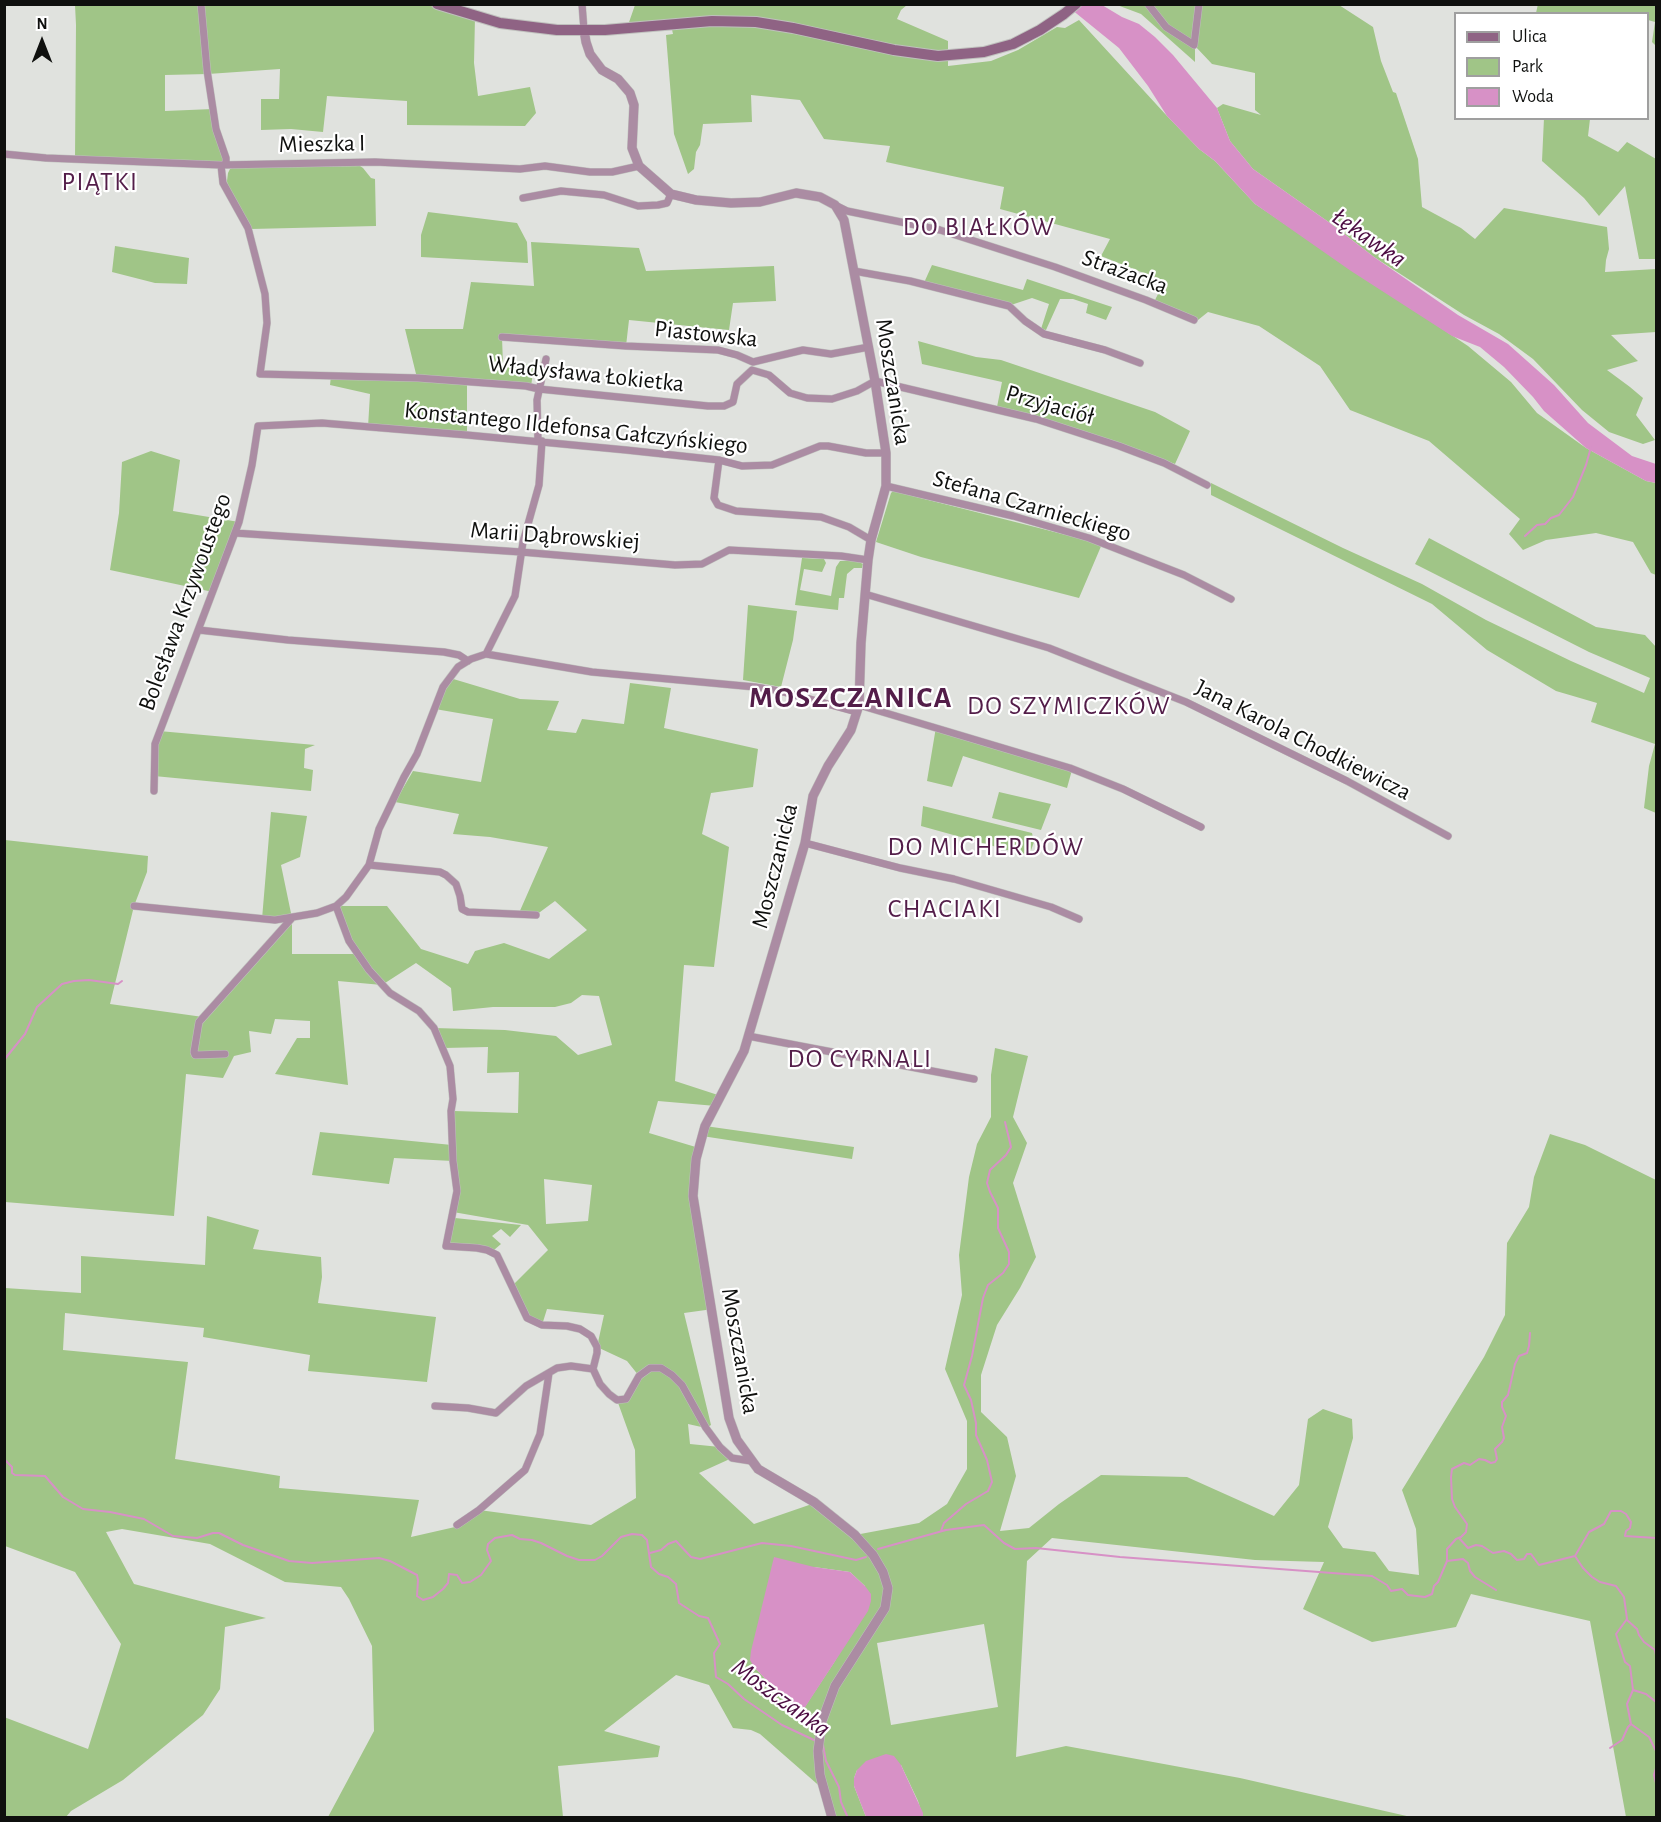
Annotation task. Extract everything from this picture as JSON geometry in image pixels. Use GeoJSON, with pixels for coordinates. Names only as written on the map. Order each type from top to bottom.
{"type":"FeatureCollection","features":[{"type":"Feature","properties":{"kind":"main road"},"geometry":{"type":"LineString","coordinates":[[437,4],[500,23],[534,28],[584,30],[702,22],[756,22],[894,50],[945,56],[969,55],[1000,49],[1040,30],[1076,4]]}},
{"type":"Feature","properties":{"kind":"street"},"geometry":{"type":"LineString","coordinates":[[201,4],[207,70],[216,129],[226,158],[223,165]]}},
{"type":"Feature","properties":{"kind":"street"},"geometry":{"type":"LineString","coordinates":[[582,4],[584,30],[590,54],[602,70],[618,80],[630,93],[634,105],[632,148],[639,166],[671,194],[696,200],[731,203],[760,202],[796,193],[820,197],[835,205]]}},
{"type":"Feature","properties":{"kind":"street"},"geometry":{"type":"LineString","coordinates":[[1149,4],[1166,27],[1194,45],[1200,4]]}},
{"type":"Feature","properties":{"kind":"street"},"geometry":{"type":"LineString","coordinates":[[1166,27],[1185,35],[1198,24]]}},
{"type":"Feature","properties":{"kind":"street","name":"Mieszka I"},"geometry":{"type":"LineString","coordinates":[[4,154],[46,158],[223,165],[375,162],[520,169],[544,166],[590,172],[612,172],[639,166]]}},
{"type":"Feature","properties":{"kind":"street","name":"Władysława Łokietka"},"geometry":{"type":"LineString","coordinates":[[223,165],[223,183],[248,228],[265,294],[267,323],[260,374],[418,378],[526,386],[724,406],[733,402],[737,384],[752,366]]}},
{"type":"Feature","properties":{"kind":"street"},"geometry":{"type":"LineString","coordinates":[[523,198],[561,191],[604,195],[638,206],[667,203],[671,194]]}},
{"type":"Feature","properties":{"kind":"street","name":"Moszczanicka"},"geometry":{"type":"LineString","coordinates":[[832,1818],[820,1775],[818,1751],[822,1721],[835,1686],[885,1608],[888,1588],[883,1572],[873,1555],[855,1535],[814,1502],[758,1469],[737,1440],[729,1418],[693,1196],[696,1159],[705,1126],[744,1051],[805,843],[813,796],[828,766],[851,730],[858,709],[868,560],[871,540],[886,486],[886,453],[869,347],[844,220],[835,205]]}},
{"type":"Feature","properties":{"kind":"street","name":"Strażacka"},"geometry":{"type":"LineString","coordinates":[[835,205],[847,211],[951,233],[1085,278],[1194,320]]}},
{"type":"Feature","properties":{"kind":"street"},"geometry":{"type":"LineString","coordinates":[[854,271],[910,281],[1009,306],[1044,334],[1105,350],[1140,363]]}},
{"type":"Feature","properties":{"kind":"street","name":"Piastowska"},"geometry":{"type":"LineString","coordinates":[[502,337],[718,350],[737,355],[752,366],[803,350],[831,354],[869,347]]}},
{"type":"Feature","properties":{"kind":"street"},"geometry":{"type":"LineString","coordinates":[[486,654],[515,596],[521,552],[539,485],[540,441],[537,400],[546,359]]}},
{"type":"Feature","properties":{"kind":"street"},"geometry":{"type":"LineString","coordinates":[[752,366],[769,375],[790,393],[807,398],[831,399],[857,391],[875,381]]}},
{"type":"Feature","properties":{"kind":"street","name":"Przyjaciół"},"geometry":{"type":"LineString","coordinates":[[875,381],[1036,419],[1164,463],[1208,485]]}},
{"type":"Feature","properties":{"kind":"street","name":"Konstantego Ildefonsa Gałczyńskiego"},"geometry":{"type":"LineString","coordinates":[[258,426],[322,423],[540,441],[719,460],[742,466],[771,465],[820,446],[866,453],[886,453]]}},
{"type":"Feature","properties":{"kind":"street","name":"Bolesława Krzywoustego"},"geometry":{"type":"LineString","coordinates":[[154,791],[155,744],[239,522],[258,426]]}},
{"type":"Feature","properties":{"kind":"street"},"geometry":{"type":"LineString","coordinates":[[719,460],[714,498],[718,505],[736,511],[821,517],[849,527],[871,540]]}},
{"type":"Feature","properties":{"kind":"street","name":"Stefana Czarnieckiego"},"geometry":{"type":"LineString","coordinates":[[886,486],[1013,516],[1089,538],[1184,575],[1231,599]]}},
{"type":"Feature","properties":{"kind":"street","name":"Marii Dąbrowskiej"},"geometry":{"type":"LineString","coordinates":[[235,533],[675,565],[702,564],[729,550],[842,556],[868,560]]}},
{"type":"Feature","properties":{"kind":"street","name":"Jana Karola Chodkiewicza"},"geometry":{"type":"LineString","coordinates":[[865,594],[1049,648],[1186,702],[1347,781],[1448,836]]}},
{"type":"Feature","properties":{"kind":"street"},"geometry":{"type":"LineString","coordinates":[[199,630],[288,640],[444,652],[459,655],[468,661]]}},
{"type":"Feature","properties":{"kind":"street"},"geometry":{"type":"LineString","coordinates":[[134,906],[275,920],[317,913],[336,906],[346,897],[369,865],[379,829],[417,754],[443,687],[458,667],[486,654],[592,672],[755,687],[858,709],[1070,768],[1153,803],[1201,827]]}},
{"type":"Feature","properties":{"kind":"street"},"geometry":{"type":"LineString","coordinates":[[805,843],[900,868],[954,879],[1051,908],[1079,919]]}},
{"type":"Feature","properties":{"kind":"street"},"geometry":{"type":"LineString","coordinates":[[369,865],[440,872],[456,884],[462,909],[468,912],[536,915]]}},
{"type":"Feature","properties":{"kind":"street"},"geometry":{"type":"LineString","coordinates":[[336,906],[349,941],[369,970],[390,993],[419,1011],[434,1028],[450,1066],[453,1099],[453,1161],[457,1191],[446,1246],[487,1250],[496,1255],[527,1318],[542,1325],[580,1329],[591,1336],[597,1347],[593,1370],[600,1384],[617,1400],[626,1399],[639,1377],[650,1368],[661,1368],[682,1384],[706,1428],[720,1447],[732,1458],[751,1461]]}},
{"type":"Feature","properties":{"kind":"street"},"geometry":{"type":"LineString","coordinates":[[225,1054],[195,1055],[199,1022],[292,918]]}},
{"type":"Feature","properties":{"kind":"street"},"geometry":{"type":"LineString","coordinates":[[748,1036],[974,1079]]}},
{"type":"Feature","properties":{"kind":"street"},"geometry":{"type":"LineString","coordinates":[[435,1406],[496,1413],[526,1386],[564,1366],[593,1370]]}},
{"type":"Feature","properties":{"kind":"street"},"geometry":{"type":"LineString","coordinates":[[457,1525],[479,1510],[525,1470],[540,1434],[549,1373]]}},
{"type":"Feature","properties":{"kind":"green space"},"geometry":{"type":"Polygon","coordinates":[[[1538,4],[1656,5],[1656,46],[1652,42],[1655,22],[1649,20],[1649,12],[1536,12],[1538,4]]]}},
{"type":"Feature","properties":{"kind":"green space"},"geometry":{"type":"Polygon","coordinates":[[[75,5],[438,5],[475,17],[474,63],[478,96],[530,87],[536,113],[525,126],[407,125],[407,101],[327,96],[323,132],[291,129],[261,130],[261,99],[279,99],[280,69],[165,75],[165,111],[213,109],[226,158],[221,165],[75,159],[75,5]]]}},
{"type":"Feature","properties":{"kind":"green space"},"geometry":{"type":"Polygon","coordinates":[[[635,5],[907,5],[901,10],[897,19],[948,41],[948,66],[991,61],[1018,50],[1057,27],[1065,28],[1079,20],[1167,116],[1199,149],[1215,161],[1255,204],[1468,346],[1511,382],[1537,413],[1586,448],[1646,481],[1656,483],[1656,575],[1651,573],[1633,542],[1596,533],[1546,540],[1523,550],[1509,534],[1520,519],[1429,441],[1350,410],[1320,366],[1259,326],[1208,312],[1198,320],[1154,302],[1161,288],[1161,280],[1101,256],[1110,239],[1000,209],[1004,187],[886,162],[890,146],[824,139],[800,100],[751,95],[752,122],[703,124],[694,169],[688,174],[674,134],[666,35],[673,34],[671,25],[627,28],[635,5]]]}},
{"type":"Feature","properties":{"kind":"green space"},"geometry":{"type":"Polygon","coordinates":[[[1117,5],[1339,5],[1373,27],[1381,61],[1393,92],[1396,93],[1418,159],[1422,207],[1461,228],[1475,239],[1504,208],[1607,227],[1609,249],[1605,272],[1656,269],[1656,332],[1611,335],[1638,361],[1607,370],[1643,398],[1636,415],[1655,440],[1643,444],[1609,432],[1582,410],[1533,359],[1499,334],[1464,315],[1374,257],[1253,169],[1230,141],[1217,108],[1223,104],[1261,115],[1255,110],[1255,73],[1212,64],[1195,46],[1195,62],[1141,14],[1117,5]]]}},
{"type":"Feature","properties":{"kind":"green space"},"geometry":{"type":"Polygon","coordinates":[[[1544,120],[1590,120],[1588,136],[1618,152],[1627,142],[1656,159],[1656,259],[1639,259],[1625,186],[1599,216],[1584,198],[1542,161],[1544,120]]]}},
{"type":"Feature","properties":{"kind":"green space"},"geometry":{"type":"Polygon","coordinates":[[[360,166],[371,178],[375,179],[376,226],[251,229],[228,190],[228,173],[234,167],[360,166]]]}},
{"type":"Feature","properties":{"kind":"green space"},"geometry":{"type":"Polygon","coordinates":[[[428,212],[517,223],[527,242],[528,263],[421,257],[421,235],[428,212]]]}},
{"type":"Feature","properties":{"kind":"green space"},"geometry":{"type":"Polygon","coordinates":[[[531,242],[639,248],[646,271],[774,266],[776,301],[733,303],[729,330],[629,320],[626,346],[502,337],[503,365],[534,364],[531,387],[467,382],[467,435],[368,427],[370,394],[330,385],[331,376],[417,378],[405,329],[463,329],[471,282],[534,286],[531,242]]]}},
{"type":"Feature","properties":{"kind":"green space"},"geometry":{"type":"Polygon","coordinates":[[[115,246],[189,258],[187,284],[155,283],[112,272],[115,246]]]}},
{"type":"Feature","properties":{"kind":"green space"},"geometry":{"type":"Polygon","coordinates":[[[932,265],[1023,290],[1027,279],[1112,307],[1106,320],[1086,313],[1088,304],[1073,299],[1060,299],[1046,330],[1041,329],[1049,304],[1032,298],[1011,305],[923,285],[932,265]]]}},
{"type":"Feature","properties":{"kind":"green space"},"geometry":{"type":"Polygon","coordinates":[[[918,341],[976,357],[1001,360],[1155,412],[1190,431],[1175,464],[1083,431],[997,407],[1002,382],[922,364],[918,341]]]}},
{"type":"Feature","properties":{"kind":"green space"},"geometry":{"type":"Polygon","coordinates":[[[151,451],[180,460],[173,511],[239,522],[213,592],[110,570],[119,513],[122,462],[151,451]]]}},
{"type":"Feature","properties":{"kind":"green space"},"geometry":{"type":"Polygon","coordinates":[[[1211,483],[1422,584],[1486,620],[1644,693],[1650,678],[1589,652],[1415,564],[1429,538],[1596,627],[1645,635],[1656,647],[1656,813],[1644,808],[1649,766],[1655,744],[1591,722],[1597,703],[1556,691],[1487,650],[1432,604],[1211,495],[1211,483]]]}},
{"type":"Feature","properties":{"kind":"green space"},"geometry":{"type":"Polygon","coordinates":[[[893,491],[1102,544],[1079,598],[921,557],[876,542],[893,491]]]}},
{"type":"Feature","properties":{"kind":"green space"},"geometry":{"type":"Polygon","coordinates":[[[802,558],[824,559],[826,563],[822,572],[804,569],[800,590],[831,596],[836,567],[840,561],[857,561],[863,564],[862,568],[854,568],[847,574],[844,598],[839,598],[838,610],[795,605],[802,558]]]}},
{"type":"Feature","properties":{"kind":"green space"},"geometry":{"type":"Polygon","coordinates":[[[748,605],[797,611],[793,640],[781,687],[743,680],[748,605]]]}},
{"type":"Feature","properties":{"kind":"green space"},"geometry":{"type":"Polygon","coordinates":[[[450,678],[520,699],[559,701],[547,730],[576,733],[582,719],[624,724],[630,683],[671,688],[664,728],[758,749],[753,787],[711,793],[702,834],[729,847],[714,967],[684,965],[675,1081],[721,1096],[716,1106],[658,1101],[649,1133],[699,1148],[693,1196],[713,1309],[684,1313],[711,1425],[706,1428],[688,1424],[690,1444],[720,1447],[732,1458],[699,1473],[754,1524],[814,1502],[855,1535],[919,1523],[947,1504],[967,1469],[967,1421],[945,1369],[962,1295],[959,1255],[969,1177],[977,1144],[991,1117],[991,1075],[995,1048],[1028,1056],[1013,1117],[1027,1143],[1013,1183],[1036,1257],[997,1325],[981,1375],[981,1412],[1007,1437],[1016,1476],[1000,1531],[1029,1528],[1101,1475],[1187,1477],[1274,1516],[1299,1485],[1308,1419],[1323,1409],[1352,1419],[1353,1438],[1328,1527],[1343,1548],[1375,1552],[1389,1571],[1419,1575],[1416,1529],[1402,1490],[1484,1357],[1505,1315],[1507,1243],[1529,1207],[1534,1177],[1550,1134],[1585,1145],[1656,1180],[1656,1817],[1626,1817],[1590,1621],[1471,1594],[1456,1627],[1372,1642],[1303,1609],[1324,1562],[1255,1560],[1052,1538],[1027,1561],[1016,1757],[1066,1746],[1240,1778],[1411,1817],[923,1817],[901,1765],[857,1770],[854,1786],[866,1817],[832,1817],[824,1790],[760,1734],[751,1730],[733,1728],[709,1685],[676,1675],[604,1731],[660,1746],[658,1757],[558,1766],[563,1817],[328,1817],[374,1731],[372,1646],[341,1587],[285,1582],[210,1544],[122,1529],[106,1532],[134,1584],[266,1618],[225,1627],[220,1689],[203,1715],[123,1780],[71,1811],[66,1817],[5,1817],[4,1717],[88,1749],[121,1644],[75,1572],[5,1546],[5,1288],[81,1293],[81,1256],[205,1265],[207,1216],[259,1230],[253,1249],[321,1257],[322,1277],[318,1303],[436,1317],[427,1382],[308,1371],[310,1355],[203,1337],[204,1328],[65,1313],[63,1350],[188,1362],[175,1459],[280,1476],[279,1488],[419,1500],[411,1537],[455,1527],[479,1510],[591,1525],[636,1498],[635,1450],[617,1400],[626,1399],[639,1376],[627,1361],[597,1347],[604,1315],[547,1309],[542,1325],[527,1318],[511,1287],[548,1250],[528,1225],[453,1212],[457,1191],[453,1161],[394,1158],[389,1184],[312,1175],[320,1132],[452,1145],[454,1111],[518,1113],[519,1072],[487,1073],[488,1047],[444,1048],[434,1028],[505,1030],[556,1036],[578,1055],[612,1045],[599,996],[582,995],[571,1003],[555,1007],[493,1007],[453,1011],[451,988],[416,963],[382,985],[338,981],[348,1085],[275,1074],[297,1038],[310,1038],[310,1021],[275,1019],[271,1034],[249,1031],[251,1052],[234,1056],[223,1078],[186,1074],[174,1216],[5,1202],[5,840],[148,856],[147,872],[134,906],[110,1004],[203,1017],[291,919],[262,919],[271,812],[307,816],[300,857],[281,865],[292,918],[292,954],[357,954],[336,906],[387,906],[421,949],[468,964],[475,951],[504,943],[549,959],[587,930],[555,901],[536,915],[519,913],[548,847],[490,837],[453,834],[459,814],[395,802],[413,771],[481,782],[493,719],[435,709],[450,678]],[[544,1179],[546,1224],[588,1221],[592,1185],[544,1179]],[[814,1567],[754,1667],[800,1714],[835,1661],[865,1586],[850,1572],[814,1567]],[[984,1624],[877,1643],[891,1725],[998,1707],[984,1624]]]}},
{"type":"Feature","properties":{"kind":"green space"},"geometry":{"type":"Polygon","coordinates":[[[936,727],[968,741],[1072,770],[1067,788],[963,756],[952,787],[927,781],[936,727]]]}},
{"type":"Feature","properties":{"kind":"green space"},"geometry":{"type":"Polygon","coordinates":[[[159,731],[315,745],[305,749],[304,768],[313,770],[311,791],[154,776],[159,731]]]}},
{"type":"Feature","properties":{"kind":"green space"},"geometry":{"type":"Polygon","coordinates":[[[999,792],[1051,804],[1041,830],[992,818],[999,792]]]}},
{"type":"Feature","properties":{"kind":"green space"},"geometry":{"type":"Polygon","coordinates":[[[923,806],[1032,833],[1034,842],[1029,856],[921,826],[923,806]]]}},
{"type":"Feature","properties":{"kind":"green space"},"geometry":{"type":"Polygon","coordinates":[[[705,1126],[854,1147],[852,1159],[702,1136],[705,1126]]]}},
{"type":"Feature","properties":{"kind":"green space"},"geometry":{"type":"Polygon","coordinates":[[[455,1218],[521,1225],[510,1237],[501,1229],[492,1236],[501,1244],[494,1250],[450,1243],[455,1218]]]}},
{"type":"Feature","properties":{"kind":"water"},"geometry":{"type":"Polygon","coordinates":[[[1066,5],[1102,5],[1139,24],[1173,55],[1217,108],[1230,141],[1253,169],[1458,315],[1508,344],[1554,385],[1588,423],[1632,456],[1656,464],[1656,483],[1646,481],[1586,448],[1544,411],[1504,367],[1480,347],[1452,336],[1351,271],[1255,204],[1215,161],[1199,149],[1167,116],[1119,48],[1066,5]]]}},
{"type":"Feature","properties":{"kind":"water"},"geometry":{"type":"Polygon","coordinates":[[[774,1557],[814,1567],[850,1572],[871,1594],[868,1611],[800,1715],[750,1660],[774,1557]]]}},
{"type":"Feature","properties":{"kind":"water"},"geometry":{"type":"Polygon","coordinates":[[[886,1754],[894,1756],[901,1765],[923,1817],[866,1817],[854,1786],[854,1778],[857,1770],[866,1761],[886,1754]]]}},
{"type":"Feature","properties":{"kind":"waterway"},"geometry":{"type":"LineString","coordinates":[[1525,536],[1537,525],[1545,524],[1551,518],[1559,515],[1573,497],[1591,447]]}},
{"type":"Feature","properties":{"kind":"waterway"},"geometry":{"type":"LineString","coordinates":[[4,1060],[25,1034],[37,1007],[62,984],[89,980],[118,984],[122,981]]}},
{"type":"Feature","properties":{"kind":"waterway"},"geometry":{"type":"LineString","coordinates":[[941,1531],[944,1523],[966,1504],[988,1491],[992,1482],[987,1460],[976,1435],[971,1400],[964,1385],[983,1298],[988,1285],[1003,1273],[1009,1264],[1009,1252],[998,1228],[998,1208],[987,1183],[990,1170],[1011,1147],[1005,1122]]}},
{"type":"Feature","properties":{"kind":"waterway"},"geometry":{"type":"LineString","coordinates":[[878,1549],[946,1530],[984,1525],[1004,1543],[1015,1549],[1036,1548],[1120,1557],[1372,1576],[1387,1585],[1391,1591],[1402,1589],[1408,1595],[1425,1597],[1432,1594],[1438,1582],[1447,1561],[1447,1549],[1466,1532],[1467,1524],[1452,1499],[1452,1469],[1464,1463],[1470,1465],[1479,1459],[1491,1463],[1497,1459],[1495,1449],[1504,1438],[1502,1427],[1506,1416],[1502,1402],[1508,1395],[1519,1356],[1527,1353],[1530,1333]]}},
{"type":"Feature","properties":{"kind":"waterway","name":"Moszczanka"},"geometry":{"type":"LineString","coordinates":[[4,1459],[12,1467],[12,1473],[15,1475],[45,1476],[63,1497],[83,1509],[144,1519],[173,1536],[197,1538],[219,1533],[243,1545],[289,1561],[312,1563],[379,1558],[390,1561],[417,1575],[417,1596],[423,1600],[433,1597],[443,1589],[448,1583],[449,1574],[457,1575],[462,1583],[470,1582],[481,1575],[491,1561],[487,1550],[488,1544],[495,1538],[512,1535],[541,1543],[579,1560],[595,1560],[621,1537],[632,1534],[642,1535],[647,1540],[651,1567],[676,1584],[679,1603],[699,1616],[708,1618],[720,1644],[714,1653],[716,1677],[782,1725],[816,1741]]}},
{"type":"Feature","properties":{"kind":"waterway"},"geometry":{"type":"LineString","coordinates":[[1459,1538],[1468,1548],[1476,1545],[1493,1553],[1504,1551],[1517,1560],[1524,1559],[1527,1554],[1531,1554],[1539,1565],[1575,1556],[1589,1532],[1604,1524],[1611,1511],[1621,1511],[1631,1522],[1625,1536],[1656,1538]]}},
{"type":"Feature","properties":{"kind":"waterway"},"geometry":{"type":"LineString","coordinates":[[650,1553],[661,1550],[676,1541],[691,1557],[700,1559],[762,1543],[791,1546],[856,1560],[866,1557]]}},
{"type":"Feature","properties":{"kind":"waterway"},"geometry":{"type":"LineString","coordinates":[[1575,1556],[1592,1577],[1600,1582],[1616,1586],[1624,1597],[1627,1619],[1616,1634],[1625,1662],[1630,1666],[1633,1690],[1627,1704],[1631,1724],[1649,1737],[1656,1751]]}},
{"type":"Feature","properties":{"kind":"waterway"},"geometry":{"type":"LineString","coordinates":[[1447,1561],[1463,1559],[1468,1563],[1475,1577],[1496,1590]]}},
{"type":"Feature","properties":{"kind":"waterway"},"geometry":{"type":"LineString","coordinates":[[1627,1620],[1637,1629],[1644,1642],[1655,1650],[1656,1655]]}},
{"type":"Feature","properties":{"kind":"waterway"},"geometry":{"type":"LineString","coordinates":[[1633,1690],[1646,1694],[1656,1702]]}},
{"type":"Feature","properties":{"kind":"waterway"},"geometry":{"type":"LineString","coordinates":[[1610,1748],[1622,1740],[1631,1724]]}},
{"type":"Feature","properties":{"kind":"waterway","name":"Moszczanka"},"geometry":{"type":"LineString","coordinates":[[823,1745],[826,1761],[839,1787],[841,1802],[848,1818]]}},
{"type":"Feature","properties":{"kind":"waterway"},"geometry":{"type":"LineString","coordinates":[[1656,1768],[1654,1775],[1656,1783]]}},
{"type":"Feature","properties":{"kind":"district","name":"PIĄTKI"},"geometry":{"type":"Point","coordinates":[100,182]}},
{"type":"Feature","properties":{"kind":"district","name":"DO BIAŁKÓW"},"geometry":{"type":"Point","coordinates":[979,227]}},
{"type":"Feature","properties":{"kind":"district","name":"MOSZCZANICA"},"geometry":{"type":"Point","coordinates":[851,698]}},
{"type":"Feature","properties":{"kind":"district","name":"DO SZYMICZKÓW"},"geometry":{"type":"Point","coordinates":[1069,706]}},
{"type":"Feature","properties":{"kind":"district","name":"DO MICHERDÓW"},"geometry":{"type":"Point","coordinates":[986,847]}},
{"type":"Feature","properties":{"kind":"district","name":"CHACIAKI"},"geometry":{"type":"Point","coordinates":[945,909]}},
{"type":"Feature","properties":{"kind":"district","name":"DO CYRNALI"},"geometry":{"type":"Point","coordinates":[860,1059]}},
{"type":"Feature","properties":{"kind":"water label","name":"Łękawka"},"geometry":{"type":"Point","coordinates":[1369,238]}}]}
